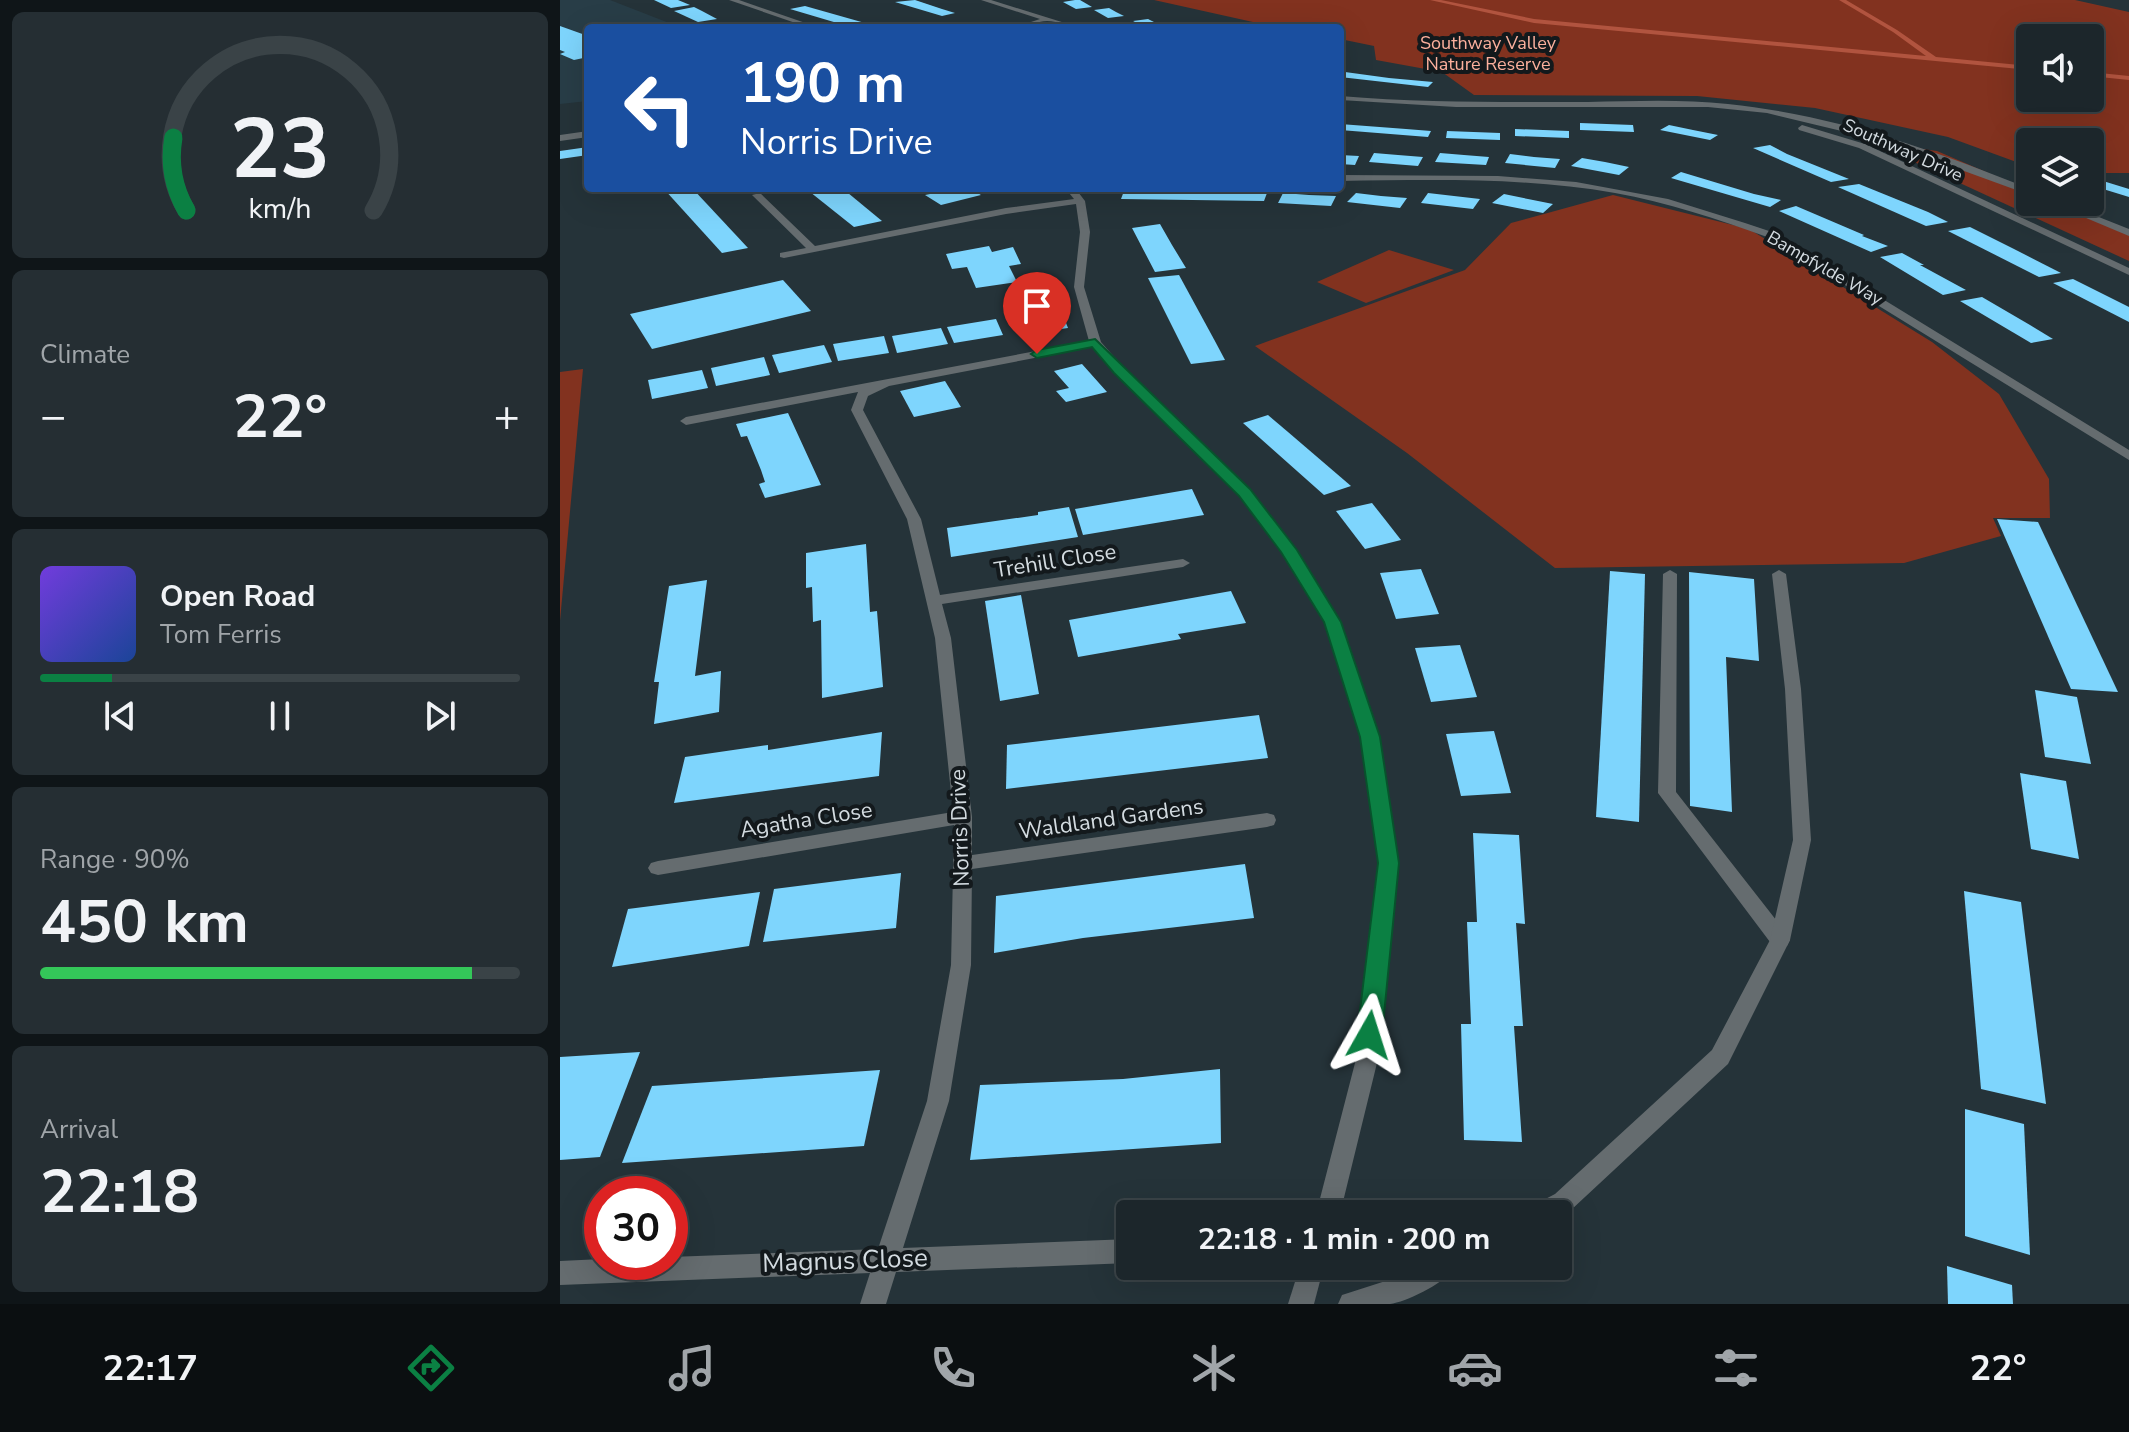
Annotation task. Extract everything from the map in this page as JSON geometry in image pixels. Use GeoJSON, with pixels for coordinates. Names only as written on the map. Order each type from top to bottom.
{"type":"FeatureCollection","features":[{"type":"Feature","properties":{"kind":"street"},"geometry":{"type":"LineString","coordinates":[[732,0],[805,24]]}},
{"type":"Feature","properties":{"kind":"street"},"geometry":{"type":"LineString","coordinates":[[984,0],[1061,24]]}},
{"type":"Feature","properties":{"kind":"street"},"geometry":{"type":"LineString","coordinates":[[1030,24],[1044,20]]}},
{"type":"Feature","properties":{"kind":"street","name":"Southway Drive"},"geometry":{"type":"LineString","coordinates":[[1344,98],[1443,105],[1725,105],[1839,125],[1927,152],[2016,187]]}},
{"type":"Feature","properties":{"kind":"street","name":"Southway Drive"},"geometry":{"type":"LineString","coordinates":[[1649,104],[1804,128],[1862,146],[2129,272]]}},
{"type":"Feature","properties":{"kind":"street"},"geometry":{"type":"LineString","coordinates":[[560,138],[584,135]]}},
{"type":"Feature","properties":{"kind":"street","name":"Bampfylde Way"},"geometry":{"type":"LineString","coordinates":[[1344,178],[1540,182],[1652,197],[1705,211],[1771,235],[2129,456]]}},
{"type":"Feature","properties":{"kind":"street"},"geometry":{"type":"LineString","coordinates":[[784,255],[1006,211],[1075,194],[1085,232],[1079,287],[1095,343],[1245,492],[1288,550],[1333,622],[1370,737],[1389,863],[1366,1063],[1332,1200]]}},
{"type":"Feature","properties":{"kind":"street"},"geometry":{"type":"LineString","coordinates":[[757,195],[812,248]]}},
{"type":"Feature","properties":{"kind":"street"},"geometry":{"type":"LineString","coordinates":[[2087,216],[2129,233]]}},
{"type":"Feature","properties":{"kind":"street","name":"Norris Drive"},"geometry":{"type":"LineString","coordinates":[[686,421],[1095,343]]}},
{"type":"Feature","properties":{"kind":"street","name":"Norris Drive"},"geometry":{"type":"LineString","coordinates":[[873,1304],[938,1101],[961,965],[963,817],[943,638],[914,519],[857,410],[857,402],[864,392],[893,381]]}},
{"type":"Feature","properties":{"kind":"street","name":"Trehill Close"},"geometry":{"type":"LineString","coordinates":[[934,601],[1183,563]]}},
{"type":"Feature","properties":{"kind":"street"},"geometry":{"type":"LineString","coordinates":[[1670,574],[1667,793],[1780,940]]}},
{"type":"Feature","properties":{"kind":"street"},"geometry":{"type":"LineString","coordinates":[[1565,1200],[1720,1057],[1780,940],[1802,840],[1793,689],[1779,574]]}},
{"type":"Feature","properties":{"kind":"street","name":"Agatha Close"},"geometry":{"type":"LineString","coordinates":[[658,868],[963,817]]}},
{"type":"Feature","properties":{"kind":"street","name":"Waldland Gardens"},"geometry":{"type":"LineString","coordinates":[[962,863],[1267,820]]}},
{"type":"Feature","properties":{"kind":"street","name":"Magnus Close"},"geometry":{"type":"LineString","coordinates":[[560,1273],[1116,1251]]}},
{"type":"Feature","properties":{"kind":"street"},"geometry":{"type":"LineString","coordinates":[[1301,1304],[1308,1280]]}},
{"type":"Feature","properties":{"kind":"street"},"geometry":{"type":"LineString","coordinates":[[1351,1304],[1403,1288],[1418,1280]]}},
{"type":"Feature","properties":{"kind":"shaded area"},"geometry":{"type":"Polygon","coordinates":[[[560,0],[610,0],[672,24],[584,24],[584,101],[560,104],[560,0]]]}},
{"type":"Feature","properties":{"kind":"green space","name":"Southway Valley Nature Reserve"},"geometry":{"type":"Polygon","coordinates":[[[1154,0],[2075,0],[2129,12],[2129,173],[2104,173],[2104,128],[2016,128],[2016,162],[1948,137],[1815,108],[1697,96],[1474,95],[1442,72],[1376,60],[1374,46],[1344,40],[1344,24],[1262,24],[1154,0]]]}},
{"type":"Feature","properties":{"kind":"green space"},"geometry":{"type":"Polygon","coordinates":[[[1871,142],[1937,151],[2016,185],[2016,209],[1871,142]]]}},
{"type":"Feature","properties":{"kind":"green space"},"geometry":{"type":"Polygon","coordinates":[[[1613,195],[1749,229],[1932,342],[1999,394],[2049,479],[2050,518],[1993,518],[2001,536],[1904,563],[1555,568],[1407,453],[1255,346],[1465,270],[1511,223],[1613,195]]]}},
{"type":"Feature","properties":{"kind":"green space"},"geometry":{"type":"Polygon","coordinates":[[[2031,216],[2089,216],[2129,233],[2129,261],[2031,216]]]}},
{"type":"Feature","properties":{"kind":"green space"},"geometry":{"type":"Polygon","coordinates":[[[1389,250],[1454,270],[1366,303],[1317,282],[1389,250]]]}},
{"type":"Feature","properties":{"kind":"green space"},"geometry":{"type":"Polygon","coordinates":[[[583,369],[560,621],[560,372],[583,369]]]}},
{"type":"Feature","properties":{"kind":"building"},"geometry":{"type":"Polygon","coordinates":[[[654,0],[678,0],[690,5],[671,8],[654,0]]]}},
{"type":"Feature","properties":{"kind":"building"},"geometry":{"type":"Polygon","coordinates":[[[915,0],[955,13],[942,16],[895,2],[915,0]]]}},
{"type":"Feature","properties":{"kind":"building"},"geometry":{"type":"Polygon","coordinates":[[[1080,0],[1092,7],[1076,9],[1063,2],[1080,0]]]}},
{"type":"Feature","properties":{"kind":"building"},"geometry":{"type":"Polygon","coordinates":[[[805,6],[865,23],[841,24],[790,9],[805,6]]]}},
{"type":"Feature","properties":{"kind":"building"},"geometry":{"type":"Polygon","coordinates":[[[694,7],[717,19],[698,22],[674,11],[694,7]]]}},
{"type":"Feature","properties":{"kind":"building"},"geometry":{"type":"Polygon","coordinates":[[[1109,8],[1124,16],[1108,18],[1094,10],[1109,8]]]}},
{"type":"Feature","properties":{"kind":"building"},"geometry":{"type":"Polygon","coordinates":[[[1148,19],[1159,24],[1139,24],[1133,21],[1148,19]]]}},
{"type":"Feature","properties":{"kind":"building"},"geometry":{"type":"Polygon","coordinates":[[[560,26],[584,35],[584,58],[574,60],[560,54],[565,52],[560,50],[560,26]]]}},
{"type":"Feature","properties":{"kind":"building"},"geometry":{"type":"Polygon","coordinates":[[[1344,73],[1433,82],[1428,87],[1344,77],[1344,73]]]}},
{"type":"Feature","properties":{"kind":"building"},"geometry":{"type":"Polygon","coordinates":[[[1580,123],[1633,125],[1634,132],[1580,130],[1580,123]]]}},
{"type":"Feature","properties":{"kind":"building"},"geometry":{"type":"Polygon","coordinates":[[[1344,124],[1431,131],[1428,137],[1344,130],[1344,124]]]}},
{"type":"Feature","properties":{"kind":"building"},"geometry":{"type":"Polygon","coordinates":[[[1669,125],[1718,135],[1710,140],[1660,130],[1669,125]]]}},
{"type":"Feature","properties":{"kind":"building"},"geometry":{"type":"Polygon","coordinates":[[[1515,129],[1569,131],[1569,138],[1515,136],[1515,129]]]}},
{"type":"Feature","properties":{"kind":"building"},"geometry":{"type":"Polygon","coordinates":[[[1447,131],[1500,133],[1500,140],[1446,138],[1447,131]]]}},
{"type":"Feature","properties":{"kind":"building"},"geometry":{"type":"Polygon","coordinates":[[[1770,145],[1849,179],[1831,182],[1753,148],[1770,145]]]}},
{"type":"Feature","properties":{"kind":"building"},"geometry":{"type":"Polygon","coordinates":[[[584,148],[584,156],[560,159],[560,151],[584,148]]]}},
{"type":"Feature","properties":{"kind":"building"},"geometry":{"type":"Polygon","coordinates":[[[1374,153],[1423,157],[1418,166],[1369,162],[1374,153]]]}},
{"type":"Feature","properties":{"kind":"building"},"geometry":{"type":"Polygon","coordinates":[[[1440,153],[1489,157],[1486,165],[1435,162],[1440,153]]]}},
{"type":"Feature","properties":{"kind":"building"},"geometry":{"type":"Polygon","coordinates":[[[1510,154],[1560,159],[1555,168],[1505,163],[1510,154]]]}},
{"type":"Feature","properties":{"kind":"building"},"geometry":{"type":"Polygon","coordinates":[[[1344,155],[1359,156],[1355,165],[1344,164],[1344,155]]]}},
{"type":"Feature","properties":{"kind":"building"},"geometry":{"type":"Polygon","coordinates":[[[1582,158],[1629,167],[1619,175],[1571,166],[1582,158]]]}},
{"type":"Feature","properties":{"kind":"building"},"geometry":{"type":"Polygon","coordinates":[[[1681,172],[1781,200],[1770,207],[1671,178],[1681,172]]]}},
{"type":"Feature","properties":{"kind":"building"},"geometry":{"type":"Polygon","coordinates":[[[2104,181],[2129,189],[2129,197],[2104,189],[2104,181]]]}},
{"type":"Feature","properties":{"kind":"building"},"geometry":{"type":"Polygon","coordinates":[[[1859,184],[1948,222],[1926,226],[1838,187],[1859,184]]]}},
{"type":"Feature","properties":{"kind":"building"},"geometry":{"type":"Polygon","coordinates":[[[667,192],[696,192],[748,248],[722,253],[667,192]]]}},
{"type":"Feature","properties":{"kind":"building"},"geometry":{"type":"Polygon","coordinates":[[[810,192],[847,192],[882,221],[854,227],[810,192]]]}},
{"type":"Feature","properties":{"kind":"building"},"geometry":{"type":"Polygon","coordinates":[[[976,192],[981,195],[941,205],[925,195],[976,192]]]}},
{"type":"Feature","properties":{"kind":"building"},"geometry":{"type":"Polygon","coordinates":[[[1124,192],[1267,193],[1264,201],[1121,199],[1124,192]]]}},
{"type":"Feature","properties":{"kind":"building"},"geometry":{"type":"Polygon","coordinates":[[[1283,193],[1336,196],[1331,206],[1278,203],[1283,193]]]}},
{"type":"Feature","properties":{"kind":"building"},"geometry":{"type":"Polygon","coordinates":[[[1356,193],[1407,198],[1400,208],[1347,202],[1356,193]]]}},
{"type":"Feature","properties":{"kind":"building"},"geometry":{"type":"Polygon","coordinates":[[[1428,193],[1480,199],[1473,209],[1421,203],[1428,193]]]}},
{"type":"Feature","properties":{"kind":"building"},"geometry":{"type":"Polygon","coordinates":[[[1504,194],[1553,204],[1543,213],[1492,203],[1504,194]]]}},
{"type":"Feature","properties":{"kind":"building"},"geometry":{"type":"Polygon","coordinates":[[[1796,206],[1888,246],[1871,252],[1779,211],[1796,206]]]}},
{"type":"Feature","properties":{"kind":"building"},"geometry":{"type":"Polygon","coordinates":[[[1160,224],[1186,268],[1155,272],[1132,228],[1160,224]]]}},
{"type":"Feature","properties":{"kind":"building"},"geometry":{"type":"Polygon","coordinates":[[[1970,227],[2061,273],[2039,277],[1948,231],[1970,227]]]}},
{"type":"Feature","properties":{"kind":"building"},"geometry":{"type":"Polygon","coordinates":[[[989,246],[992,252],[1013,247],[1021,264],[1009,266],[1017,282],[976,288],[967,267],[952,269],[946,254],[989,246]]]}},
{"type":"Feature","properties":{"kind":"building"},"geometry":{"type":"Polygon","coordinates":[[[1902,253],[1966,290],[1943,295],[1880,257],[1902,253]]]}},
{"type":"Feature","properties":{"kind":"building"},"geometry":{"type":"Polygon","coordinates":[[[1179,275],[1225,360],[1191,364],[1148,278],[1179,275]]]}},
{"type":"Feature","properties":{"kind":"building"},"geometry":{"type":"Polygon","coordinates":[[[2073,279],[2129,307],[2129,322],[2053,283],[2073,279]]]}},
{"type":"Feature","properties":{"kind":"building"},"geometry":{"type":"Polygon","coordinates":[[[783,280],[811,311],[652,349],[630,314],[783,280]]]}},
{"type":"Feature","properties":{"kind":"building"},"geometry":{"type":"Polygon","coordinates":[[[1982,297],[2053,339],[2031,343],[1960,301],[1982,297]]]}},
{"type":"Feature","properties":{"kind":"building"},"geometry":{"type":"Polygon","coordinates":[[[1058,302],[1068,328],[1039,332],[1034,315],[1022,316],[1019,307],[1058,302]]]}},
{"type":"Feature","properties":{"kind":"building"},"geometry":{"type":"Polygon","coordinates":[[[996,319],[1003,335],[954,343],[947,327],[996,319]]]}},
{"type":"Feature","properties":{"kind":"building"},"geometry":{"type":"Polygon","coordinates":[[[941,328],[948,344],[897,353],[892,336],[941,328]]]}},
{"type":"Feature","properties":{"kind":"building"},"geometry":{"type":"Polygon","coordinates":[[[884,336],[889,353],[838,361],[833,344],[884,336]]]}},
{"type":"Feature","properties":{"kind":"building"},"geometry":{"type":"Polygon","coordinates":[[[824,345],[832,362],[779,373],[772,355],[824,345]]]}},
{"type":"Feature","properties":{"kind":"building"},"geometry":{"type":"Polygon","coordinates":[[[764,357],[770,375],[716,386],[711,368],[764,357]]]}},
{"type":"Feature","properties":{"kind":"building"},"geometry":{"type":"Polygon","coordinates":[[[1082,364],[1107,392],[1066,402],[1056,391],[1069,388],[1054,371],[1082,364]]]}},
{"type":"Feature","properties":{"kind":"building"},"geometry":{"type":"Polygon","coordinates":[[[702,370],[708,388],[652,399],[648,380],[702,370]]]}},
{"type":"Feature","properties":{"kind":"building"},"geometry":{"type":"Polygon","coordinates":[[[945,381],[961,407],[914,417],[900,391],[945,381]]]}},
{"type":"Feature","properties":{"kind":"building"},"geometry":{"type":"Polygon","coordinates":[[[788,413],[821,485],[765,498],[759,484],[765,482],[761,470],[747,436],[741,437],[736,424],[788,413]]]}},
{"type":"Feature","properties":{"kind":"building"},"geometry":{"type":"Polygon","coordinates":[[[1268,415],[1351,486],[1324,495],[1243,423],[1268,415]]]}},
{"type":"Feature","properties":{"kind":"building"},"geometry":{"type":"Polygon","coordinates":[[[1192,489],[1204,515],[1083,535],[1075,509],[1192,489]]]}},
{"type":"Feature","properties":{"kind":"building"},"geometry":{"type":"Polygon","coordinates":[[[1372,503],[1401,540],[1365,549],[1336,511],[1372,503]]]}},
{"type":"Feature","properties":{"kind":"building"},"geometry":{"type":"Polygon","coordinates":[[[1069,507],[1078,537],[951,557],[947,528],[1038,515],[1038,512],[1069,507]]]}},
{"type":"Feature","properties":{"kind":"building"},"geometry":{"type":"Polygon","coordinates":[[[1997,519],[2038,522],[2118,692],[2071,689],[1997,519]]]}},
{"type":"Feature","properties":{"kind":"building"},"geometry":{"type":"Polygon","coordinates":[[[866,544],[870,612],[877,611],[883,687],[822,698],[821,620],[813,622],[812,587],[806,588],[806,553],[866,544]]]}},
{"type":"Feature","properties":{"kind":"building"},"geometry":{"type":"Polygon","coordinates":[[[1421,569],[1439,614],[1396,619],[1380,573],[1421,569]]]}},
{"type":"Feature","properties":{"kind":"building"},"geometry":{"type":"Polygon","coordinates":[[[1610,571],[1645,574],[1639,822],[1596,817],[1610,571]]]}},
{"type":"Feature","properties":{"kind":"building"},"geometry":{"type":"Polygon","coordinates":[[[1689,572],[1754,579],[1759,661],[1726,657],[1732,812],[1690,806],[1689,572]]]}},
{"type":"Feature","properties":{"kind":"building"},"geometry":{"type":"Polygon","coordinates":[[[707,580],[695,676],[721,671],[719,712],[654,724],[659,682],[654,682],[669,586],[707,580]]]}},
{"type":"Feature","properties":{"kind":"building"},"geometry":{"type":"Polygon","coordinates":[[[1231,591],[1246,623],[1178,634],[1181,639],[1078,657],[1069,620],[1231,591]]]}},
{"type":"Feature","properties":{"kind":"building"},"geometry":{"type":"Polygon","coordinates":[[[1021,595],[1039,694],[1000,701],[985,601],[1021,595]]]}},
{"type":"Feature","properties":{"kind":"building"},"geometry":{"type":"Polygon","coordinates":[[[1460,645],[1477,697],[1431,702],[1415,648],[1460,645]]]}},
{"type":"Feature","properties":{"kind":"building"},"geometry":{"type":"Polygon","coordinates":[[[2035,690],[2077,697],[2091,764],[2045,757],[2035,690]]]}},
{"type":"Feature","properties":{"kind":"building"},"geometry":{"type":"Polygon","coordinates":[[[1259,715],[1268,758],[1006,789],[1007,745],[1259,715]]]}},
{"type":"Feature","properties":{"kind":"building"},"geometry":{"type":"Polygon","coordinates":[[[1494,731],[1511,793],[1461,796],[1446,734],[1494,731]]]}},
{"type":"Feature","properties":{"kind":"building"},"geometry":{"type":"Polygon","coordinates":[[[882,732],[879,776],[674,803],[685,757],[768,745],[768,750],[882,732]]]}},
{"type":"Feature","properties":{"kind":"building"},"geometry":{"type":"Polygon","coordinates":[[[2020,773],[2066,781],[2079,859],[2031,849],[2020,773]]]}},
{"type":"Feature","properties":{"kind":"building"},"geometry":{"type":"Polygon","coordinates":[[[1473,833],[1519,835],[1525,924],[1516,923],[1523,1026],[1514,1026],[1522,1142],[1464,1140],[1461,1024],[1471,1024],[1467,922],[1477,922],[1473,833]]]}},
{"type":"Feature","properties":{"kind":"building"},"geometry":{"type":"Polygon","coordinates":[[[1245,864],[1254,918],[1083,938],[994,953],[996,896],[1245,864]]]}},
{"type":"Feature","properties":{"kind":"building"},"geometry":{"type":"Polygon","coordinates":[[[901,873],[896,928],[763,942],[774,889],[901,873]]]}},
{"type":"Feature","properties":{"kind":"building"},"geometry":{"type":"Polygon","coordinates":[[[1964,891],[2021,902],[2046,1104],[1981,1089],[1964,891]]]}},
{"type":"Feature","properties":{"kind":"building"},"geometry":{"type":"Polygon","coordinates":[[[760,892],[749,946],[612,967],[628,909],[760,892]]]}},
{"type":"Feature","properties":{"kind":"building"},"geometry":{"type":"Polygon","coordinates":[[[640,1052],[600,1157],[560,1160],[560,1057],[640,1052]]]}},
{"type":"Feature","properties":{"kind":"building"},"geometry":{"type":"Polygon","coordinates":[[[1220,1069],[1221,1143],[970,1160],[980,1085],[1123,1079],[1220,1069]]]}},
{"type":"Feature","properties":{"kind":"building"},"geometry":{"type":"Polygon","coordinates":[[[880,1070],[864,1146],[622,1163],[652,1086],[880,1070]]]}},
{"type":"Feature","properties":{"kind":"building"},"geometry":{"type":"Polygon","coordinates":[[[1965,1109],[2024,1124],[2030,1255],[1965,1236],[1965,1109]]]}},
{"type":"Feature","properties":{"kind":"building"},"geometry":{"type":"Polygon","coordinates":[[[1947,1266],[2012,1285],[2013,1304],[1948,1304],[1947,1266]]]}},
{"type":"Feature","properties":{"kind":"waterway"},"geometry":{"type":"LineString","coordinates":[[1433,0],[1534,21],[2016,67]]}},
{"type":"Feature","properties":{"kind":"waterway"},"geometry":{"type":"LineString","coordinates":[[1842,0],[1933,58]]}},
{"type":"Feature","properties":{"kind":"waterway"},"geometry":{"type":"LineString","coordinates":[[2104,75],[2129,78]]}},
{"type":"Feature","properties":{"kind":"route"},"geometry":{"type":"LineString","coordinates":[[1037,354],[1095,343],[1245,492],[1288,550],[1333,622],[1370,737],[1389,863],[1369,1035]]}}]}
